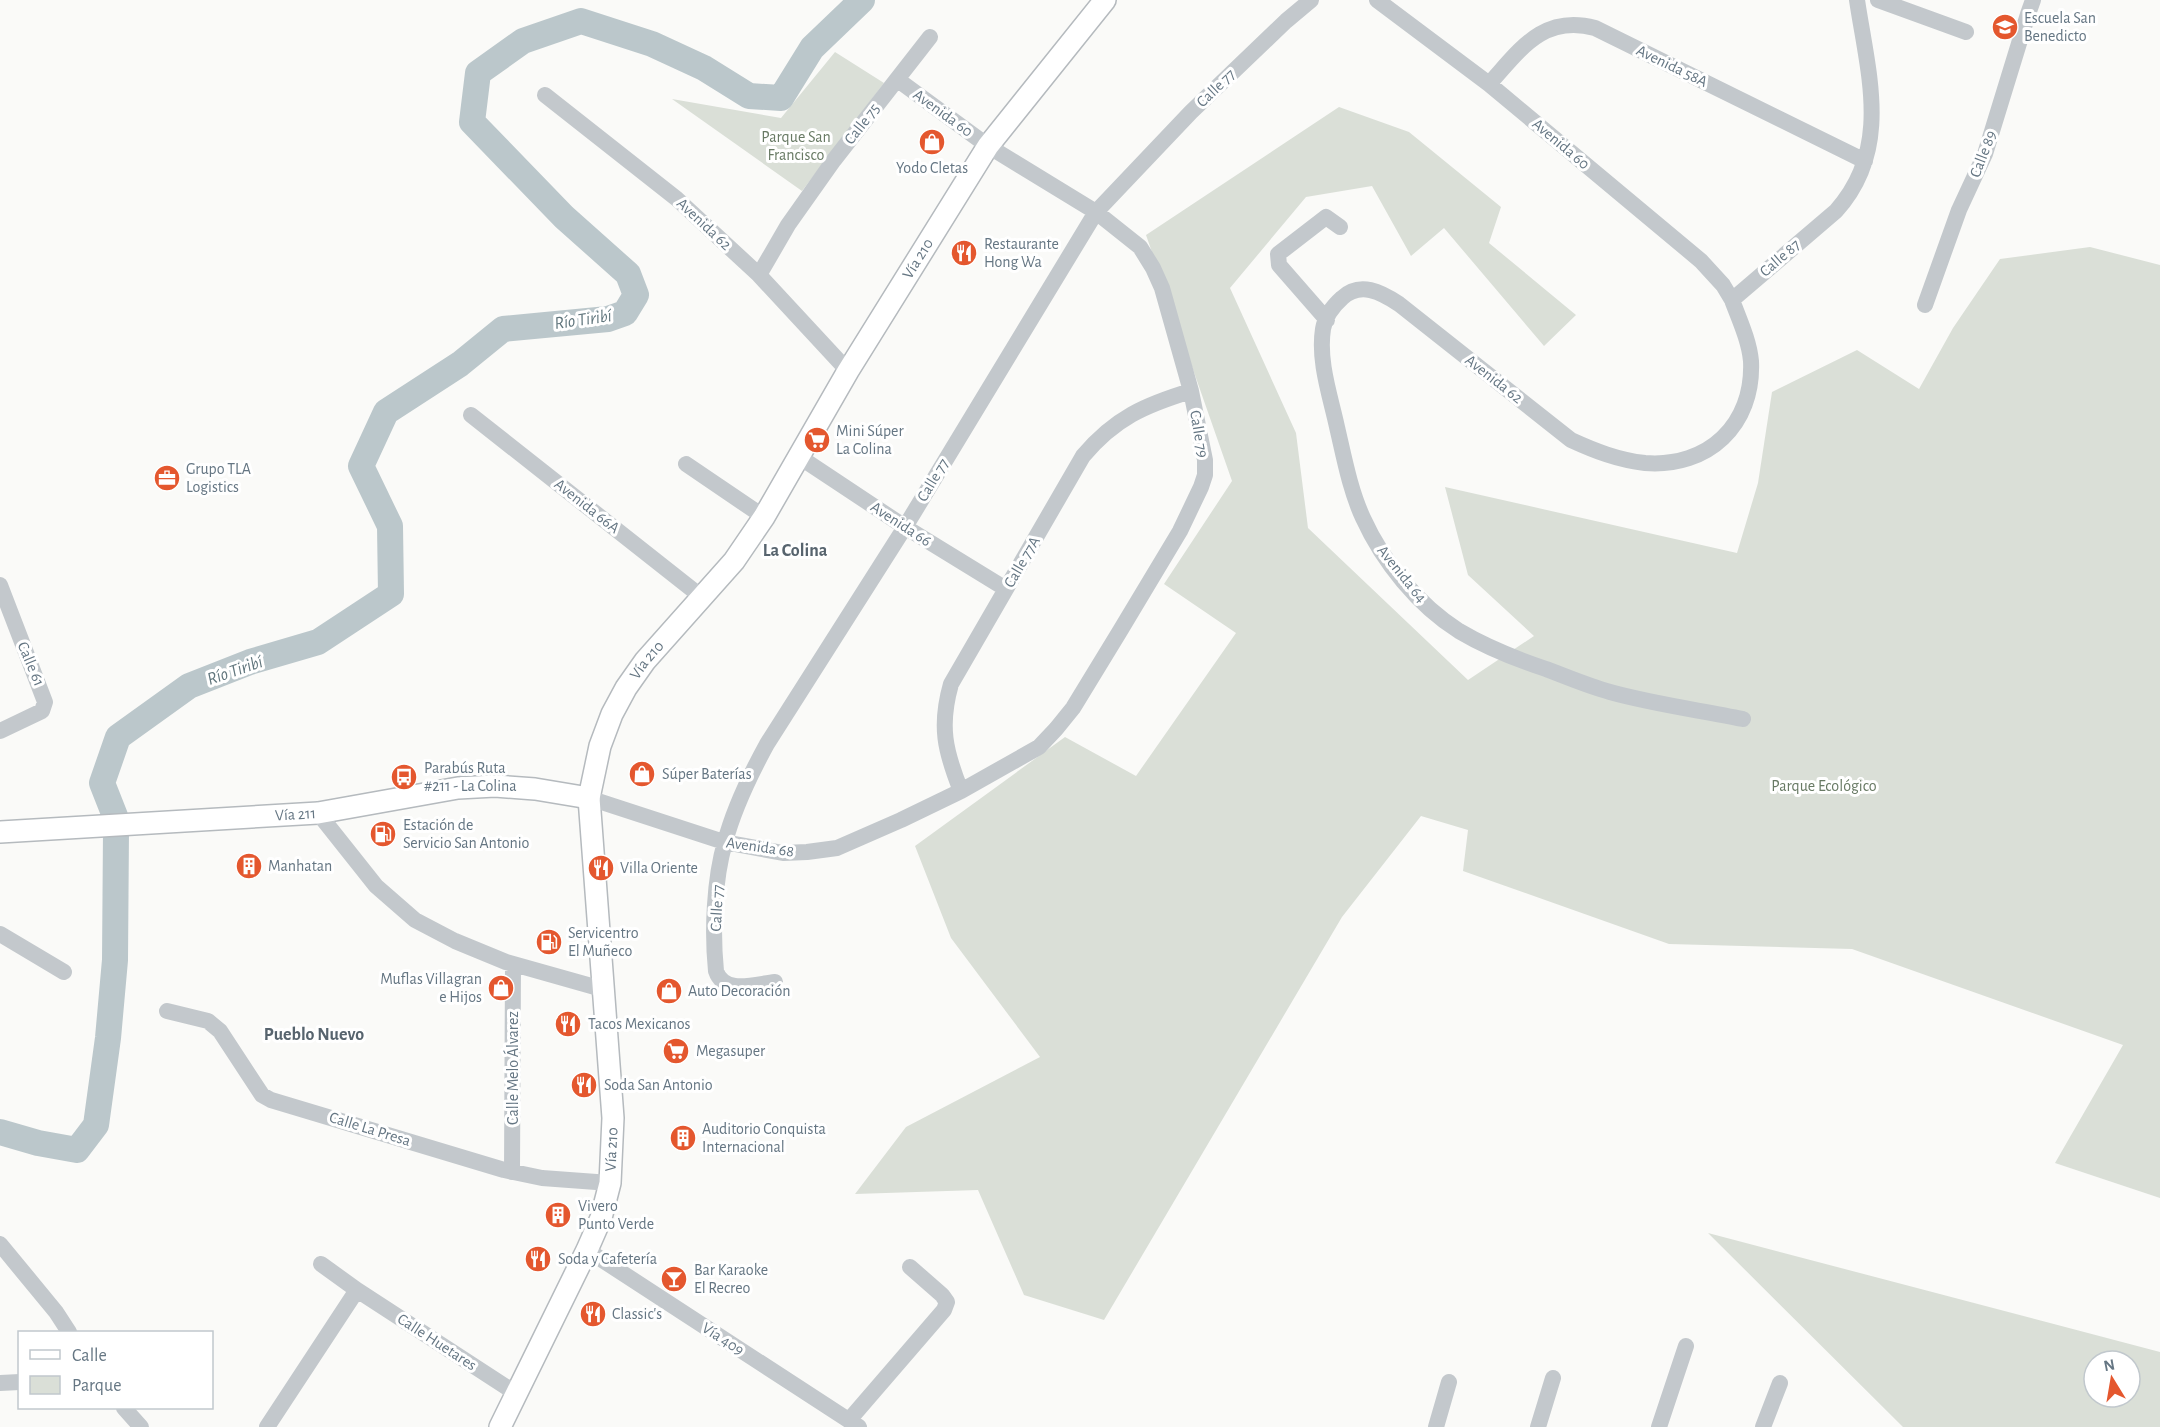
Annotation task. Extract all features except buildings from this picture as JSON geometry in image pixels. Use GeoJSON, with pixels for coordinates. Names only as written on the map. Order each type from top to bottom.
{"type":"FeatureCollection","features":[{"type":"Feature","properties":{"kind":"main road","name":"Vía 210"},"geometry":{"type":"LineString","coordinates":[[500,1427],[587,1251],[601,1218],[610,1183],[613,1118],[589,798],[600,746],[612,714],[626,688],[645,662],[734,561],[764,517],[848,370],[988,146],[1105,0]]}},
{"type":"Feature","properties":{"kind":"main road","name":"Vía 211"},"geometry":{"type":"LineString","coordinates":[[0,832],[318,813],[458,788],[495,786],[535,789],[589,798]]}},
{"type":"Feature","properties":{"kind":"street","name":"Calle 77"},"geometry":{"type":"LineString","coordinates":[[775,982],[733,987],[724,984],[718,978],[716,971],[716,906],[724,843],[747,781],[767,744],[905,527],[1096,212],[1191,112],[1311,0]]}},
{"type":"Feature","properties":{"kind":"street","name":"Avenida 60"},"geometry":{"type":"LineString","coordinates":[[1377,0],[1489,84],[1701,261],[1723,285],[1732,300]]}},
{"type":"Feature","properties":{"kind":"street","name":"Calle 87"},"geometry":{"type":"LineString","coordinates":[[1732,300],[1836,211],[1851,191],[1865,161],[1871,139],[1873,118],[1857,0]]}},
{"type":"Feature","properties":{"kind":"street"},"geometry":{"type":"LineString","coordinates":[[1878,0],[1966,32]]}},
{"type":"Feature","properties":{"kind":"street","name":"Calle 89"},"geometry":{"type":"LineString","coordinates":[[1925,305],[1959,210],[1985,154],[2034,0]]}},
{"type":"Feature","properties":{"kind":"street","name":"Avenida 58A"},"geometry":{"type":"LineString","coordinates":[[1489,84],[1538,34],[1552,27],[1581,24],[1595,28],[1865,161]]}},
{"type":"Feature","properties":{"kind":"street","name":"Calle 75"},"geometry":{"type":"LineString","coordinates":[[759,275],[788,225],[834,160],[930,37]]}},
{"type":"Feature","properties":{"kind":"street","name":"Avenida 60"},"geometry":{"type":"LineString","coordinates":[[898,80],[988,146]]}},
{"type":"Feature","properties":{"kind":"street","name":"Avenida 62"},"geometry":{"type":"LineString","coordinates":[[544,95],[677,199],[759,275],[848,370]]}},
{"type":"Feature","properties":{"kind":"street","name":"Calle 79"},"geometry":{"type":"LineString","coordinates":[[961,791],[1039,747],[1073,708],[1180,531],[1202,487],[1205,475],[1203,447],[1191,391],[1162,288],[1140,247],[1096,212],[988,146]]}},
{"type":"Feature","properties":{"kind":"street"},"geometry":{"type":"LineString","coordinates":[[1327,320],[1279,265],[1278,254],[1326,217],[1340,227]]}},
{"type":"Feature","properties":{"kind":"street","name":"Avenida 62"},"geometry":{"type":"LineString","coordinates":[[1347,293],[1359,289],[1370,289],[1383,293],[1399,303],[1571,440],[1612,457],[1646,463],[1678,461],[1701,453],[1718,444],[1732,430],[1749,389],[1751,360],[1746,338],[1732,300]]}},
{"type":"Feature","properties":{"kind":"street","name":"Avenida 64"},"geometry":{"type":"LineString","coordinates":[[1347,293],[1337,302],[1327,320],[1322,345],[1323,365],[1341,443],[1363,518],[1379,548],[1418,598],[1459,630],[1508,656],[1611,692],[1743,718]]}},
{"type":"Feature","properties":{"kind":"street","name":"Calle 77A"},"geometry":{"type":"LineString","coordinates":[[961,791],[951,766],[943,723],[945,704],[951,684],[1083,456],[1097,440],[1116,425],[1154,402],[1191,391]]}},
{"type":"Feature","properties":{"kind":"street","name":"Avenida 66A"},"geometry":{"type":"LineString","coordinates":[[471,415],[703,598]]}},
{"type":"Feature","properties":{"kind":"street","name":"Avenida 66"},"geometry":{"type":"LineString","coordinates":[[798,456],[1006,590]]}},
{"type":"Feature","properties":{"kind":"street"},"geometry":{"type":"LineString","coordinates":[[686,464],[764,517]]}},
{"type":"Feature","properties":{"kind":"street","name":"Calle 61"},"geometry":{"type":"LineString","coordinates":[[0,585],[45,698],[42,711],[0,731]]}},
{"type":"Feature","properties":{"kind":"street","name":"Avenida 68"},"geometry":{"type":"LineString","coordinates":[[589,798],[724,843],[783,853],[837,848],[961,791]]}},
{"type":"Feature","properties":{"kind":"street"},"geometry":{"type":"LineString","coordinates":[[318,813],[376,886],[415,920],[455,941],[513,963],[602,989]]}},
{"type":"Feature","properties":{"kind":"street"},"geometry":{"type":"LineString","coordinates":[[0,934],[64,972]]}},
{"type":"Feature","properties":{"kind":"street","name":"Calle Melo Álvarez"},"geometry":{"type":"LineString","coordinates":[[512,1172],[513,963]]}},
{"type":"Feature","properties":{"kind":"street","name":"Calle La Presa"},"geometry":{"type":"LineString","coordinates":[[167,1011],[208,1021],[220,1031],[262,1095],[271,1100],[512,1172],[542,1178],[610,1183]]}},
{"type":"Feature","properties":{"kind":"street"},"geometry":{"type":"LineString","coordinates":[[0,1244],[56,1312],[68,1331]]}},
{"type":"Feature","properties":{"kind":"street","name":"Vía 409"},"geometry":{"type":"LineString","coordinates":[[587,1251],[854,1423]]}},
{"type":"Feature","properties":{"kind":"street","name":"Calle Huetares"},"geometry":{"type":"LineString","coordinates":[[321,1264],[517,1394]]}},
{"type":"Feature","properties":{"kind":"street"},"geometry":{"type":"LineString","coordinates":[[854,1423],[944,1310],[946,1302],[942,1295],[910,1267]]}},
{"type":"Feature","properties":{"kind":"street"},"geometry":{"type":"LineString","coordinates":[[267,1427],[357,1290]]}},
{"type":"Feature","properties":{"kind":"street"},"geometry":{"type":"LineString","coordinates":[[1659,1427],[1686,1346]]}},
{"type":"Feature","properties":{"kind":"street"},"geometry":{"type":"LineString","coordinates":[[1538,1427],[1553,1378]]}},
{"type":"Feature","properties":{"kind":"street"},"geometry":{"type":"LineString","coordinates":[[0,1383],[18,1382]]}},
{"type":"Feature","properties":{"kind":"street"},"geometry":{"type":"LineString","coordinates":[[1436,1427],[1449,1382]]}},
{"type":"Feature","properties":{"kind":"street"},"geometry":{"type":"LineString","coordinates":[[1763,1427],[1780,1383]]}},
{"type":"Feature","properties":{"kind":"green space","name":"Parque San Francisco"},"geometry":{"type":"Polygon","coordinates":[[[835,52],[884,83],[802,191],[672,99],[781,118],[835,52]]]}},
{"type":"Feature","properties":{"kind":"green space","name":"Parque Ecológico"},"geometry":{"type":"Polygon","coordinates":[[[1339,107],[1409,132],[1501,207],[1489,243],[1576,315],[1544,346],[1444,228],[1411,256],[1372,186],[1306,197],[1230,288],[1296,433],[1308,528],[1468,680],[1534,636],[1468,575],[1445,487],[1737,553],[1758,483],[1772,392],[1857,350],[1919,389],[1953,328],[2000,259],[2090,247],[2160,265],[2160,1198],[2055,1163],[2123,1045],[1852,949],[1669,944],[1463,871],[1468,830],[1421,816],[1342,917],[1104,1320],[1024,1295],[978,1190],[855,1194],[906,1127],[1040,1057],[951,938],[915,846],[1065,737],[1136,776],[1236,633],[1164,584],[1232,481],[1146,235],[1339,107]]]}},
{"type":"Feature","properties":{"kind":"green space"},"geometry":{"type":"Polygon","coordinates":[[[1708,1233],[2160,1352],[2160,1427],[1903,1427],[1708,1233]]]}},
{"type":"Feature","properties":{"kind":"waterway","name":"Río Tiribí"},"geometry":{"type":"LineString","coordinates":[[115,816],[102,783],[118,737],[189,686],[250,662],[318,642],[391,594],[390,526],[361,466],[386,412],[460,364],[503,329],[608,319],[625,313],[636,295],[628,274],[564,217],[472,122],[478,73],[523,41],[581,21],[652,44],[704,68],[749,96],[781,98],[812,48],[862,0]]}},
{"type":"Feature","properties":{"kind":"waterway","name":"Río Tiribí"},"geometry":{"type":"LineString","coordinates":[[0,1132],[38,1143],[77,1150],[96,1125],[108,1038],[115,960],[116,831]]}},
{"type":"Feature","properties":{"kind":"place","name":"Escuela San Benedicto"},"geometry":{"type":"Point","coordinates":[2005,27]}},
{"type":"Feature","properties":{"kind":"place","name":"Yodo Cletas"},"geometry":{"type":"Point","coordinates":[932,142]}},
{"type":"Feature","properties":{"kind":"place","name":"Restaurante Hong Wa"},"geometry":{"type":"Point","coordinates":[964,253]}},
{"type":"Feature","properties":{"kind":"place","name":"Mini Súper La Colina"},"geometry":{"type":"Point","coordinates":[817,440]}},
{"type":"Feature","properties":{"kind":"place","name":"Grupo TLA Logistics"},"geometry":{"type":"Point","coordinates":[167,478]}},
{"type":"Feature","properties":{"kind":"place","name":"Súper Baterías"},"geometry":{"type":"Point","coordinates":[642,774]}},
{"type":"Feature","properties":{"kind":"place","name":"Parabús Ruta #211 - La Colina"},"geometry":{"type":"Point","coordinates":[404,777]}},
{"type":"Feature","properties":{"kind":"place","name":"Estación de Servicio San Antonio"},"geometry":{"type":"Point","coordinates":[383,834]}},
{"type":"Feature","properties":{"kind":"place","name":"Manhatan"},"geometry":{"type":"Point","coordinates":[249,866]}},
{"type":"Feature","properties":{"kind":"place","name":"Villa Oriente"},"geometry":{"type":"Point","coordinates":[601,868]}},
{"type":"Feature","properties":{"kind":"place","name":"Servicentro El Muñeco"},"geometry":{"type":"Point","coordinates":[549,942]}},
{"type":"Feature","properties":{"kind":"place","name":"Muflas Villagran e Hijos"},"geometry":{"type":"Point","coordinates":[501,988]}},
{"type":"Feature","properties":{"kind":"place","name":"Auto Decoración"},"geometry":{"type":"Point","coordinates":[669,991]}},
{"type":"Feature","properties":{"kind":"place","name":"Tacos Mexicanos"},"geometry":{"type":"Point","coordinates":[568,1024]}},
{"type":"Feature","properties":{"kind":"place","name":"Megasuper"},"geometry":{"type":"Point","coordinates":[676,1051]}},
{"type":"Feature","properties":{"kind":"place","name":"Soda San Antonio"},"geometry":{"type":"Point","coordinates":[584,1085]}},
{"type":"Feature","properties":{"kind":"place","name":"Auditorio Conquista Internacional"},"geometry":{"type":"Point","coordinates":[683,1138]}},
{"type":"Feature","properties":{"kind":"place","name":"Vivero Punto Verde"},"geometry":{"type":"Point","coordinates":[558,1215]}},
{"type":"Feature","properties":{"kind":"place","name":"Soda y Cafetería"},"geometry":{"type":"Point","coordinates":[538,1259]}},
{"type":"Feature","properties":{"kind":"place","name":"Bar Karaoke El Recreo"},"geometry":{"type":"Point","coordinates":[674,1279]}},
{"type":"Feature","properties":{"kind":"place","name":"Classic's"},"geometry":{"type":"Point","coordinates":[593,1314]}},
{"type":"Feature","properties":{"kind":"district","name":"La Colina"},"geometry":{"type":"Point","coordinates":[795,551]}},
{"type":"Feature","properties":{"kind":"district","name":"Pueblo Nuevo"},"geometry":{"type":"Point","coordinates":[314,1035]}}]}
